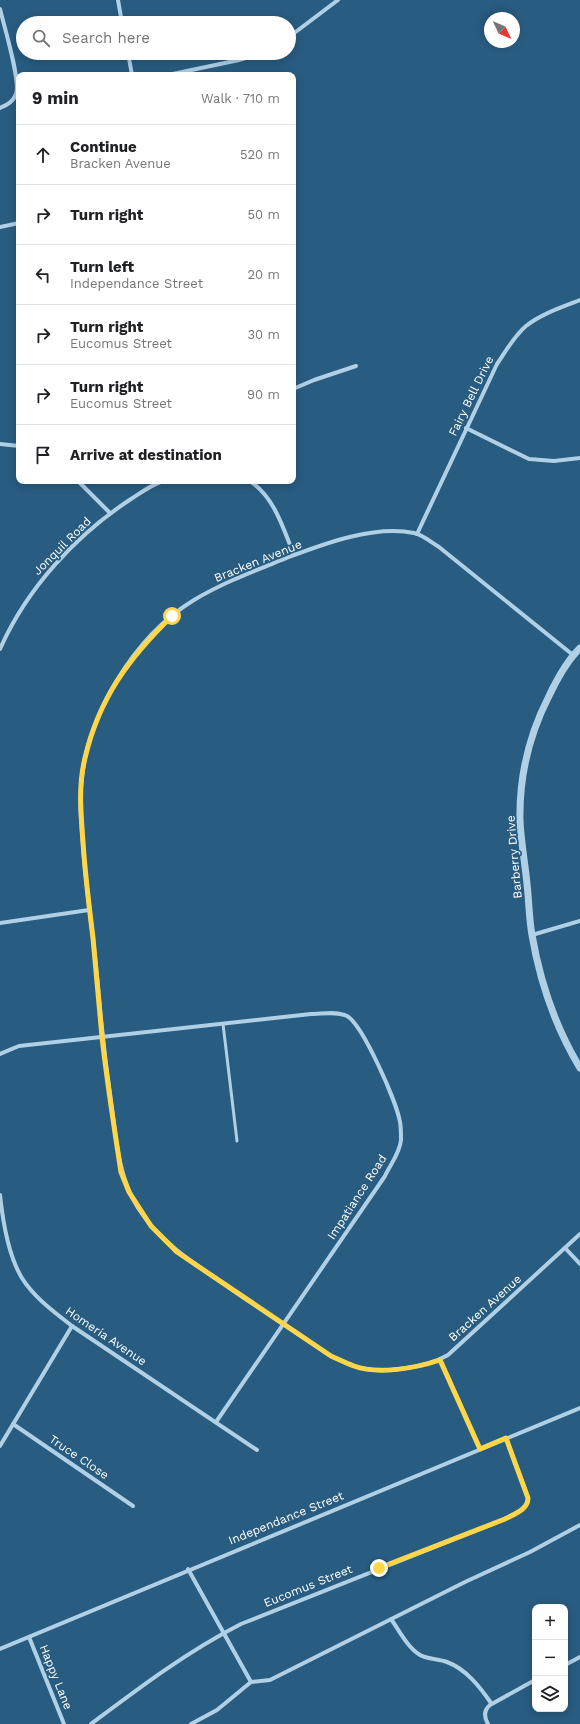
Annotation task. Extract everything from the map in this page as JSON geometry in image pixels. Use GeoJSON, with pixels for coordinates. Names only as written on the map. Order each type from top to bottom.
{"type":"FeatureCollection","features":[{"type":"Feature","properties":{"kind":"street"},"geometry":{"type":"LineString","coordinates":[[118,0],[121,16]]}},
{"type":"Feature","properties":{"kind":"street"},"geometry":{"type":"LineString","coordinates":[[296,32],[338,0]]}},
{"type":"Feature","properties":{"kind":"street"},"geometry":{"type":"LineString","coordinates":[[0,9],[16,77]]}},
{"type":"Feature","properties":{"kind":"street"},"geometry":{"type":"LineString","coordinates":[[129,60],[131,72]]}},
{"type":"Feature","properties":{"kind":"street"},"geometry":{"type":"LineString","coordinates":[[182,72],[239,60]]}},
{"type":"Feature","properties":{"kind":"street"},"geometry":{"type":"LineString","coordinates":[[0,108],[14,99],[16,92]]}},
{"type":"Feature","properties":{"kind":"street"},"geometry":{"type":"LineString","coordinates":[[0,227],[16,224]]}},
{"type":"Feature","properties":{"kind":"street","name":"Fairy Bell Drive"},"geometry":{"type":"LineString","coordinates":[[417,534],[497,364],[513,340],[526,326],[558,308],[580,300]]}},
{"type":"Feature","properties":{"kind":"street"},"geometry":{"type":"LineString","coordinates":[[296,388],[356,366]]}},
{"type":"Feature","properties":{"kind":"street"},"geometry":{"type":"LineString","coordinates":[[466,428],[529,459],[554,462],[580,458]]}},
{"type":"Feature","properties":{"kind":"street"},"geometry":{"type":"LineString","coordinates":[[0,444],[16,446]]}},
{"type":"Feature","properties":{"kind":"street"},"geometry":{"type":"LineString","coordinates":[[81,484],[110,513]]}},
{"type":"Feature","properties":{"kind":"street","name":"Jonquil Road"},"geometry":{"type":"LineString","coordinates":[[0,649],[7,633],[36,586],[80,539],[110,513],[154,484]]}},
{"type":"Feature","properties":{"kind":"street"},"geometry":{"type":"LineString","coordinates":[[253,484],[265,494],[276,509],[294,555]]}},
{"type":"Feature","properties":{"kind":"street","name":"Bracken Avenue"},"geometry":{"type":"LineString","coordinates":[[573,655],[439,547],[417,534],[398,531],[365,533],[294,555],[228,581],[193,601],[172,616],[149,638],[128,663],[110,692],[93,730],[85,758],[80,808],[102,1037],[121,1172],[137,1206],[151,1226],[177,1252],[331,1356],[355,1366],[369,1369],[408,1369],[440,1360],[448,1355],[566,1249],[580,1234]]}},
{"type":"Feature","properties":{"kind":"street","name":"Barberry Drive"},"geometry":{"type":"LineString","coordinates":[[580,648],[573,655],[555,684],[541,711],[530,740],[523,770],[520,821],[532,935],[539,970],[552,1009],[571,1052],[580,1068]]}},
{"type":"Feature","properties":{"kind":"street"},"geometry":{"type":"LineString","coordinates":[[0,923],[89,910]]}},
{"type":"Feature","properties":{"kind":"street"},"geometry":{"type":"LineString","coordinates":[[532,935],[580,921]]}},
{"type":"Feature","properties":{"kind":"street","name":"Impatiance Road"},"geometry":{"type":"LineString","coordinates":[[102,1037],[311,1014],[336,1013],[347,1016],[357,1024],[366,1040],[396,1107],[400,1121],[401,1141],[398,1151],[385,1176],[216,1422]]}},
{"type":"Feature","properties":{"kind":"street"},"geometry":{"type":"LineString","coordinates":[[0,1054],[19,1046],[102,1037]]}},
{"type":"Feature","properties":{"kind":"street","name":"Homeria Avenue"},"geometry":{"type":"LineString","coordinates":[[0,1195],[13,1261],[25,1284],[47,1307],[72,1326],[257,1450]]}},
{"type":"Feature","properties":{"kind":"street"},"geometry":{"type":"LineString","coordinates":[[566,1249],[580,1264]]}},
{"type":"Feature","properties":{"kind":"street"},"geometry":{"type":"LineString","coordinates":[[0,1446],[72,1326]]}},
{"type":"Feature","properties":{"kind":"street"},"geometry":{"type":"LineString","coordinates":[[440,1360],[480,1449]]}},
{"type":"Feature","properties":{"kind":"street","name":"Independance Street"},"geometry":{"type":"LineString","coordinates":[[0,1649],[188,1569],[580,1408]]}},
{"type":"Feature","properties":{"kind":"street","name":"Truce Close"},"geometry":{"type":"LineString","coordinates":[[13,1424],[133,1506]]}},
{"type":"Feature","properties":{"kind":"street","name":"Eucomus Street"},"geometry":{"type":"LineString","coordinates":[[91,1724],[169,1667],[224,1632],[505,1519],[522,1510],[528,1502],[528,1498],[506,1438]]}},
{"type":"Feature","properties":{"kind":"street"},"geometry":{"type":"LineString","coordinates":[[191,1724],[217,1710],[251,1682],[270,1680],[391,1618],[530,1552],[580,1525]]}},
{"type":"Feature","properties":{"kind":"street"},"geometry":{"type":"LineString","coordinates":[[188,1569],[251,1682]]}},
{"type":"Feature","properties":{"kind":"street"},"geometry":{"type":"LineString","coordinates":[[391,1618],[412,1650],[421,1656],[447,1662],[457,1667],[480,1686],[491,1703]]}},
{"type":"Feature","properties":{"kind":"street","name":"Happy Lane"},"geometry":{"type":"LineString","coordinates":[[29,1637],[64,1724]]}},
{"type":"Feature","properties":{"kind":"street"},"geometry":{"type":"LineString","coordinates":[[568,1663],[580,1657]]}},
{"type":"Feature","properties":{"kind":"street"},"geometry":{"type":"LineString","coordinates":[[488,1724],[485,1717],[486,1710],[491,1703],[532,1682]]}},
{"type":"Feature","properties":{"kind":"lane"},"geometry":{"type":"LineString","coordinates":[[223,1024],[237,1141]]}},
{"type":"Feature","properties":{"kind":"route"},"geometry":{"type":"LineString","coordinates":[[172,616],[149,638],[128,663],[110,692],[93,730],[85,758],[81,787],[80,808],[85,869],[98,983],[102,1037],[121,1172],[129,1192],[137,1206],[151,1226],[177,1252],[331,1356],[355,1366],[369,1369],[408,1369],[440,1360],[480,1449],[506,1438],[528,1498],[528,1502],[525,1507],[505,1519],[379,1568]]}}]}
